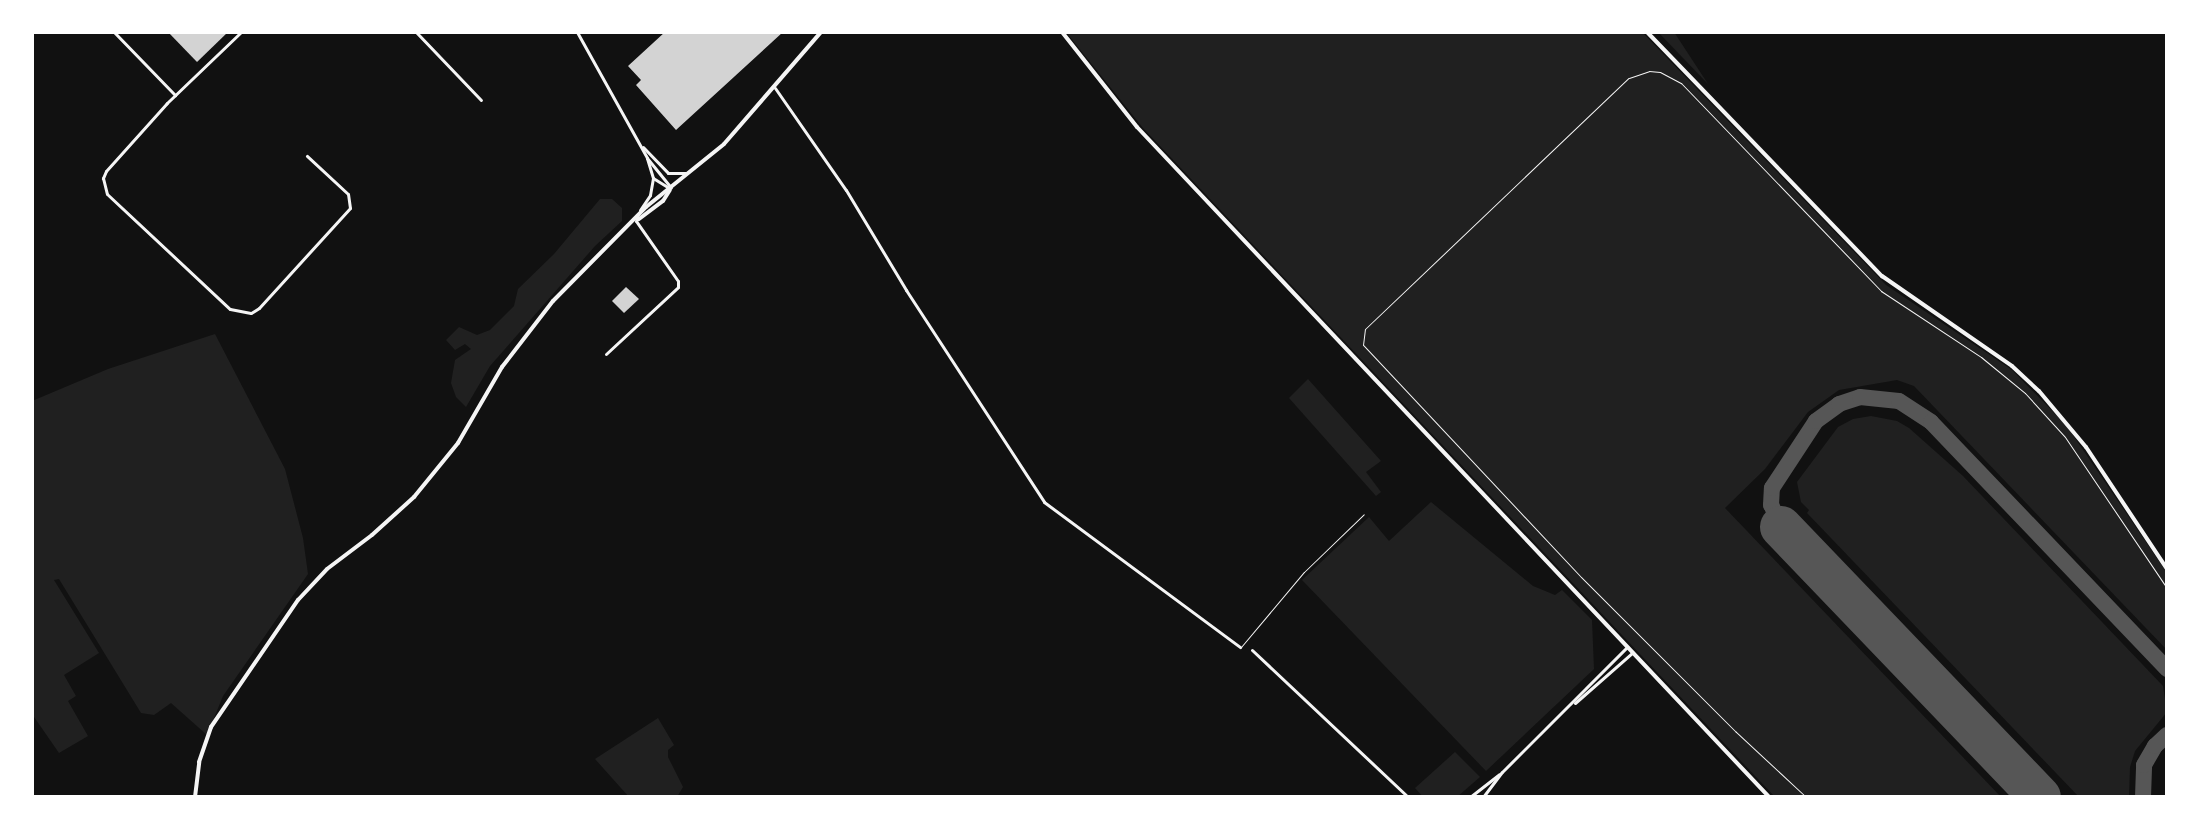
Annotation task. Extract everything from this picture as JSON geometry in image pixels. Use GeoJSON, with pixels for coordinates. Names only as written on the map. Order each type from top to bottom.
{"type":"FeatureCollection","features":[{"type":"Feature","properties":{"kind":"main road"},"geometry":{"type":"LineString","coordinates":[[195,797],[199,762],[211,727],[238,683],[298,600],[327,569],[372,535],[414,497],[458,443],[502,367],[534,323],[636,221],[663,201],[671,188],[724,144],[821,32]]}},
{"type":"Feature","properties":{"kind":"main road"},"geometry":{"type":"LineString","coordinates":[[1062,32],[1137,127],[1769,797]]}},
{"type":"Feature","properties":{"kind":"main road"},"geometry":{"type":"LineString","coordinates":[[1647,32],[1882,276],[2012,366],[2039,391],[2086,447],[2167,569]]}},
{"type":"Feature","properties":{"kind":"street"},"geometry":{"type":"LineString","coordinates":[[114,32],[175,95]]}},
{"type":"Feature","properties":{"kind":"street"},"geometry":{"type":"LineString","coordinates":[[241,32],[167,103],[106,171],[104,186],[114,201],[230,309],[240,314],[259,308],[350,208],[348,194],[307,156]]}},
{"type":"Feature","properties":{"kind":"street"},"geometry":{"type":"LineString","coordinates":[[416,32],[481,100]]}},
{"type":"Feature","properties":{"kind":"street"},"geometry":{"type":"LineString","coordinates":[[577,32],[647,158],[671,188]]}},
{"type":"Feature","properties":{"kind":"street"},"geometry":{"type":"LineString","coordinates":[[775,88],[846,190],[906,290],[1044,502],[1240,647]]}},
{"type":"Feature","properties":{"kind":"street"},"geometry":{"type":"LineString","coordinates":[[640,145],[649,150],[668,173],[690,172]]}},
{"type":"Feature","properties":{"kind":"street"},"geometry":{"type":"LineString","coordinates":[[606,354],[678,287],[678,281],[636,221],[650,195],[653,178],[647,158]]}},
{"type":"Feature","properties":{"kind":"street"},"geometry":{"type":"LineString","coordinates":[[653,178],[662,187],[671,188]]}},
{"type":"Feature","properties":{"kind":"street"},"geometry":{"type":"LineString","coordinates":[[1567,710],[1627,647]]}},
{"type":"Feature","properties":{"kind":"street"},"geometry":{"type":"LineString","coordinates":[[1252,650],[1408,797]]}},
{"type":"Feature","properties":{"kind":"street"},"geometry":{"type":"LineString","coordinates":[[1483,797],[1502,772],[1632,653]]}},
{"type":"Feature","properties":{"kind":"street"},"geometry":{"type":"LineString","coordinates":[[1470,797],[1489,778],[1502,772]]}},
{"type":"Feature","properties":{"kind":"lane"},"geometry":{"type":"LineString","coordinates":[[1806,797],[1736,732],[1581,577],[1363,345],[1365,329],[1629,78],[1649,71],[1660,72],[1681,83],[1881,291],[1981,357],[2025,393],[2065,437],[2167,588]]}},
{"type":"Feature","properties":{"kind":"lane"},"geometry":{"type":"LineString","coordinates":[[1240,647],[1304,572],[1364,514]]}},
{"type":"Feature","properties":{"kind":"shaded area"},"geometry":{"type":"Polygon","coordinates":[[[1066,32],[1642,32],[1886,285],[2012,370],[2066,425],[2167,573],[2167,650],[1914,386],[1897,380],[1839,390],[1808,412],[1765,469],[1725,508],[2001,797],[1775,797],[1143,128],[1066,32]]]}},
{"type":"Feature","properties":{"kind":"shaded area"},"geometry":{"type":"Polygon","coordinates":[[[1658,32],[1674,32],[1708,84],[1658,32]]]}},
{"type":"Feature","properties":{"kind":"shaded area"},"geometry":{"type":"Polygon","coordinates":[[[600,199],[612,199],[622,208],[622,221],[595,246],[490,366],[466,407],[456,397],[451,383],[455,360],[471,349],[465,344],[455,350],[446,340],[459,327],[477,335],[490,330],[514,306],[518,289],[554,254],[600,199]]]}},
{"type":"Feature","properties":{"kind":"shaded area"},"geometry":{"type":"Polygon","coordinates":[[[215,334],[285,469],[303,538],[308,574],[223,696],[207,735],[171,703],[154,715],[141,713],[59,579],[54,580],[99,653],[64,675],[76,696],[68,701],[88,736],[59,753],[32,714],[32,401],[108,369],[215,334]]]}},
{"type":"Feature","properties":{"kind":"shaded area"},"geometry":{"type":"Polygon","coordinates":[[[1308,379],[1381,461],[1366,472],[1381,492],[1376,496],[1289,398],[1308,379]]]}},
{"type":"Feature","properties":{"kind":"shaded area"},"geometry":{"type":"Polygon","coordinates":[[[1871,416],[1897,421],[1909,428],[1963,476],[2163,686],[2167,712],[2135,751],[2130,767],[2129,797],[2079,797],[1807,513],[1809,510],[1801,502],[1797,482],[1838,427],[1853,419],[1871,416]]]}},
{"type":"Feature","properties":{"kind":"shaded area"},"geometry":{"type":"Polygon","coordinates":[[[1431,502],[1533,586],[1555,595],[1562,590],[1592,620],[1594,669],[1486,771],[1302,580],[1369,517],[1389,541],[1431,502]]]}},
{"type":"Feature","properties":{"kind":"shaded area"},"geometry":{"type":"Polygon","coordinates":[[[658,718],[674,745],[668,750],[668,757],[683,787],[677,797],[629,797],[595,759],[658,718]]]}},
{"type":"Feature","properties":{"kind":"shaded area"},"geometry":{"type":"Polygon","coordinates":[[[1455,752],[1480,777],[1457,797],[1423,797],[1415,788],[1455,752]]]}},
{"type":"Feature","properties":{"kind":"building"},"geometry":{"type":"Polygon","coordinates":[[[168,32],[228,32],[197,62],[168,32]]]}},
{"type":"Feature","properties":{"kind":"building"},"geometry":{"type":"Polygon","coordinates":[[[665,32],[783,32],[676,130],[636,85],[641,80],[628,66],[665,32]]]}},
{"type":"Feature","properties":{"kind":"building"},"geometry":{"type":"Polygon","coordinates":[[[626,287],[639,299],[624,313],[612,301],[626,287]]]}},
{"type":"Feature","properties":{"kind":"taxiway"},"geometry":{"type":"LineString","coordinates":[[1781,527],[1771,505],[1772,488],[1816,421],[1839,404],[1860,397],[1899,401],[1931,422],[2167,669]]}},
{"type":"Feature","properties":{"kind":"taxiway"},"geometry":{"type":"LineString","coordinates":[[2143,797],[2144,765],[2155,746],[2167,735]]}},
{"type":"Feature","properties":{"kind":"runway"},"geometry":{"type":"LineString","coordinates":[[1781,527],[2040,797]]}}]}
